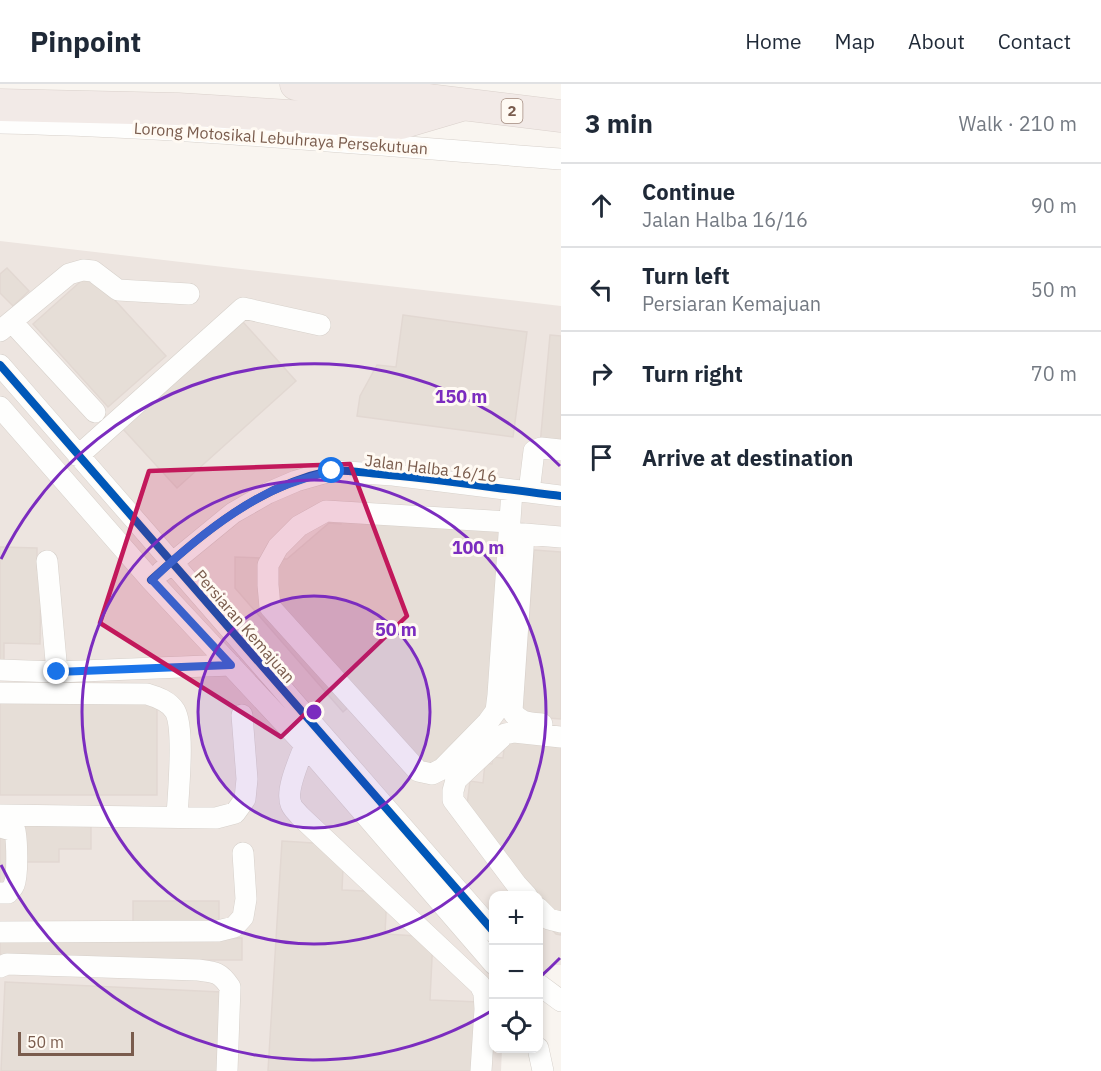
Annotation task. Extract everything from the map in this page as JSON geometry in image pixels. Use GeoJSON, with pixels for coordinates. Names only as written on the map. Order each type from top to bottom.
{"type":"FeatureCollection","features":[{"type":"Feature","properties":{"kind":"highway","name":"2"},"geometry":{"type":"LineString","coordinates":[[296,84],[561,116]]}},
{"type":"Feature","properties":{"kind":"highway"},"geometry":{"type":"LineString","coordinates":[[0,105],[178,110],[401,123],[462,105]]}},
{"type":"Feature","properties":{"kind":"street"},"geometry":{"type":"LineString","coordinates":[[255,115],[292,138]]}},
{"type":"Feature","properties":{"kind":"street","name":"Lorong Motosikal Lebuhraya Persekutuan"},"geometry":{"type":"LineString","coordinates":[[0,123],[81,124],[561,159]]}},
{"type":"Feature","properties":{"kind":"street"},"geometry":{"type":"LineString","coordinates":[[94,412],[6,326],[69,274],[83,270],[93,271],[118,290],[189,294]]}},
{"type":"Feature","properties":{"kind":"street"},"geometry":{"type":"LineString","coordinates":[[78,456],[243,308],[320,326]]}},
{"type":"Feature","properties":{"kind":"street","name":"Persiaran Kemajuan"},"geometry":{"type":"LineString","coordinates":[[0,365],[489,926]]}},
{"type":"Feature","properties":{"kind":"street"},"geometry":{"type":"LineString","coordinates":[[0,407],[152,580],[305,745],[489,958]]}},
{"type":"Feature","properties":{"kind":"street"},"geometry":{"type":"LineString","coordinates":[[561,450],[541,448],[534,451],[520,492],[514,530],[496,711],[442,769],[432,774],[418,771],[270,607],[268,564],[278,547],[299,526],[326,511],[514,530],[561,537]]}},
{"type":"Feature","properties":{"kind":"street","name":"Jalan Halba 16/16"},"geometry":{"type":"LineString","coordinates":[[152,580],[232,513],[296,481],[332,471],[393,475],[561,496]]}},
{"type":"Feature","properties":{"kind":"street"},"geometry":{"type":"LineString","coordinates":[[514,530],[512,711],[516,718],[528,723],[561,725]]}},
{"type":"Feature","properties":{"kind":"street"},"geometry":{"type":"LineString","coordinates":[[47,561],[57,672]]}},
{"type":"Feature","properties":{"kind":"street"},"geometry":{"type":"LineString","coordinates":[[0,670],[57,672],[231,665]]}},
{"type":"Feature","properties":{"kind":"street"},"geometry":{"type":"LineString","coordinates":[[0,693],[147,694],[163,699],[175,710],[181,730],[177,817]]}},
{"type":"Feature","properties":{"kind":"street"},"geometry":{"type":"LineString","coordinates":[[0,815],[216,818],[235,813],[245,800],[247,779],[242,716]]}},
{"type":"Feature","properties":{"kind":"street"},"geometry":{"type":"LineString","coordinates":[[522,891],[453,800],[453,791],[456,780],[505,734],[514,732],[561,736]]}},
{"type":"Feature","properties":{"kind":"street"},"geometry":{"type":"LineString","coordinates":[[305,745],[291,783],[290,803],[300,816],[480,985],[484,993],[485,1009],[481,1071]]}},
{"type":"Feature","properties":{"kind":"street"},"geometry":{"type":"LineString","coordinates":[[0,827],[15,831],[16,875],[9,893],[0,893]]}},
{"type":"Feature","properties":{"kind":"street"},"geometry":{"type":"LineString","coordinates":[[0,932],[218,931],[234,927],[243,917],[246,899],[243,853]]}},
{"type":"Feature","properties":{"kind":"street"},"geometry":{"type":"LineString","coordinates":[[543,913],[549,919],[561,922]]}},
{"type":"Feature","properties":{"kind":"street"},"geometry":{"type":"LineString","coordinates":[[0,967],[7,964],[198,970],[223,976],[230,987],[227,1071]]}},
{"type":"Feature","properties":{"kind":"street"},"geometry":{"type":"LineString","coordinates":[[543,988],[561,1001]]}},
{"type":"Feature","properties":{"kind":"street"},"geometry":{"type":"LineString","coordinates":[[539,1053],[543,1071]]}},
{"type":"Feature","properties":{"kind":"highlighted area"},"geometry":{"type":"Polygon","coordinates":[[[350,464],[407,616],[281,737],[100,623],[149,471],[350,464]]]}},
{"type":"Feature","properties":{"kind":"shaded area"},"geometry":{"type":"Polygon","coordinates":[[[0,241],[561,306],[561,965],[552,965],[543,976],[543,891],[489,891],[489,1053],[502,1053],[501,1071],[0,1071],[0,241]]]}},
{"type":"Feature","properties":{"kind":"building"},"geometry":{"type":"Polygon","coordinates":[[[7,268],[29,291],[13,306],[0,293],[0,274],[7,268]]]}},
{"type":"Feature","properties":{"kind":"building"},"geometry":{"type":"Polygon","coordinates":[[[90,273],[166,356],[108,407],[33,324],[90,273]]]}},
{"type":"Feature","properties":{"kind":"building"},"geometry":{"type":"Polygon","coordinates":[[[403,315],[527,332],[513,437],[357,416],[360,396],[377,365],[396,367],[403,315]]]}},
{"type":"Feature","properties":{"kind":"building"},"geometry":{"type":"Polygon","coordinates":[[[243,322],[296,381],[177,488],[123,429],[243,322]]]}},
{"type":"Feature","properties":{"kind":"building"},"geometry":{"type":"Polygon","coordinates":[[[550,335],[561,336],[561,447],[540,445],[550,335]]]}},
{"type":"Feature","properties":{"kind":"building"},"geometry":{"type":"Polygon","coordinates":[[[342,518],[507,531],[492,716],[419,779],[353,703],[343,712],[235,588],[235,557],[287,559],[329,523],[341,524],[342,518]]]}},
{"type":"Feature","properties":{"kind":"building"},"geometry":{"type":"Polygon","coordinates":[[[0,547],[37,548],[37,570],[41,570],[40,644],[4,643],[4,665],[0,665],[0,547]]]}},
{"type":"Feature","properties":{"kind":"building"},"geometry":{"type":"Polygon","coordinates":[[[534,550],[561,552],[561,719],[522,716],[534,550]]]}},
{"type":"Feature","properties":{"kind":"building"},"geometry":{"type":"Polygon","coordinates":[[[0,700],[157,701],[157,795],[0,795],[0,700]]]}},
{"type":"Feature","properties":{"kind":"building"},"geometry":{"type":"Polygon","coordinates":[[[561,740],[561,935],[556,934],[543,920],[543,891],[519,891],[466,813],[470,781],[483,783],[485,763],[492,764],[493,757],[503,758],[505,741],[561,740]]]}},
{"type":"Feature","properties":{"kind":"building"},"geometry":{"type":"Polygon","coordinates":[[[22,825],[91,825],[91,849],[59,849],[59,862],[22,862],[22,825]]]}},
{"type":"Feature","properties":{"kind":"building"},"geometry":{"type":"Polygon","coordinates":[[[0,834],[12,835],[12,883],[0,883],[0,834]]]}},
{"type":"Feature","properties":{"kind":"building"},"geometry":{"type":"Polygon","coordinates":[[[282,841],[344,845],[342,890],[387,892],[385,934],[433,937],[430,1000],[480,1002],[476,1071],[268,1071],[282,841]]]}},
{"type":"Feature","properties":{"kind":"building"},"geometry":{"type":"Polygon","coordinates":[[[133,901],[219,901],[219,926],[133,926],[133,901]]]}},
{"type":"Feature","properties":{"kind":"building"},"geometry":{"type":"Polygon","coordinates":[[[0,937],[242,938],[242,960],[0,960],[0,937]]]}},
{"type":"Feature","properties":{"kind":"building"},"geometry":{"type":"Polygon","coordinates":[[[5,982],[221,992],[217,1071],[1,1071],[5,982]]]}},
{"type":"Feature","properties":{"kind":"cycle path"},"geometry":{"type":"LineString","coordinates":[[0,365],[489,926]]}},
{"type":"Feature","properties":{"kind":"cycle path"},"geometry":{"type":"LineString","coordinates":[[151,580],[190,545],[255,500],[303,478],[329,471],[402,476],[561,496]]}},
{"type":"Feature","properties":{"kind":"route"},"geometry":{"type":"LineString","coordinates":[[57,672],[231,665],[152,580],[232,513],[296,481],[332,471]]}}]}
